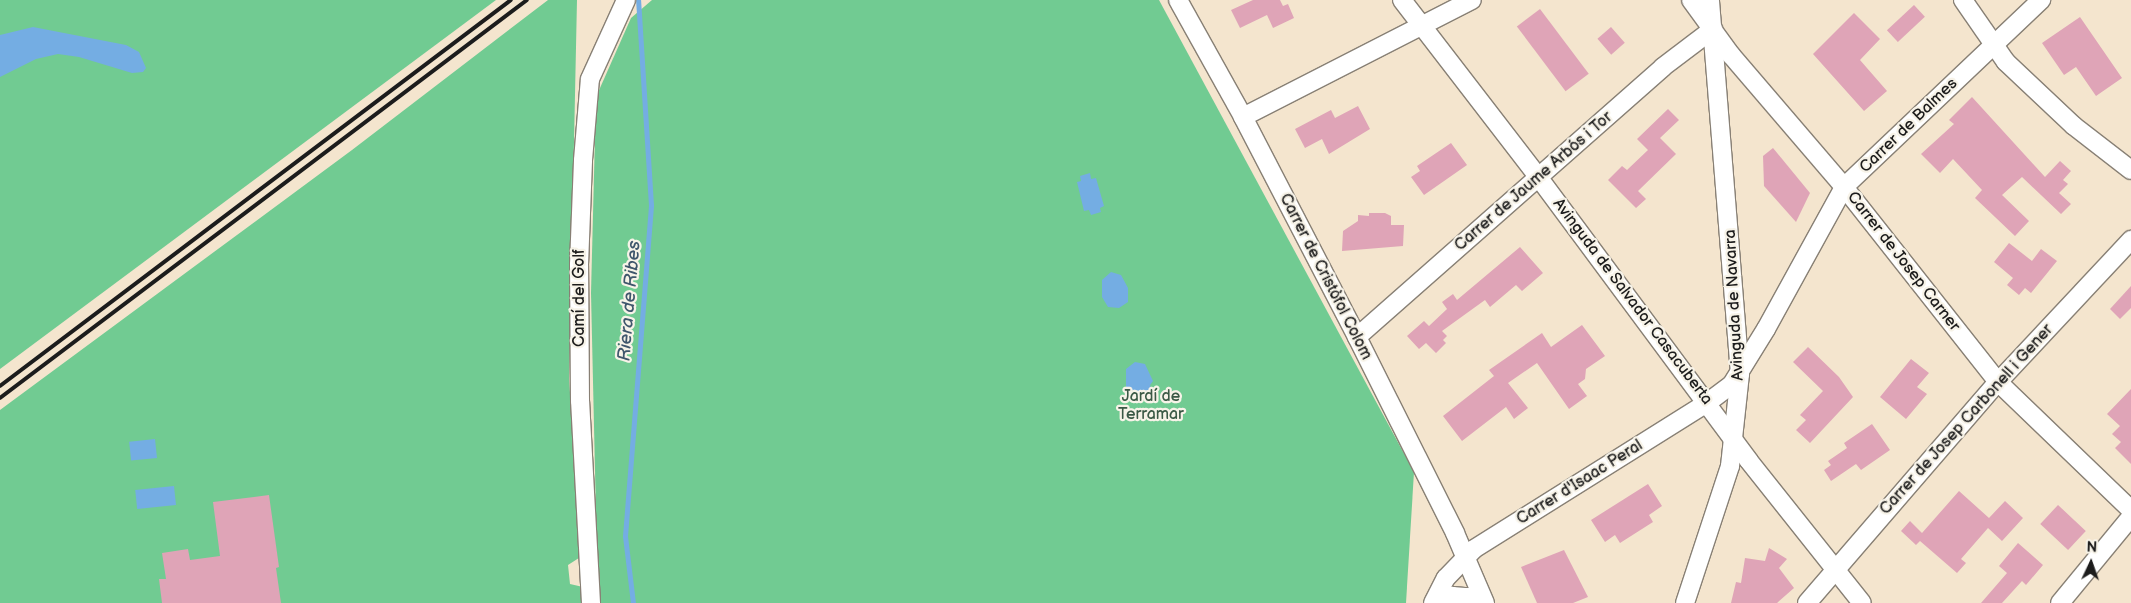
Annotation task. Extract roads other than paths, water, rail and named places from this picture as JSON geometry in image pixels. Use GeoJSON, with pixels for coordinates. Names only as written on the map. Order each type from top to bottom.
{"type":"FeatureCollection","features":[{"type":"Feature","properties":{"kind":"street","name":"Carrer de Cristòfol Colom"},"geometry":{"type":"LineString","coordinates":[[1178,0],[1243,116],[1357,337],[1466,557],[1485,603]]}},
{"type":"Feature","properties":{"kind":"street","name":"Avinguda de Salvador Casacuberta"},"geometry":{"type":"LineString","coordinates":[[1402,0],[1539,178],[1735,440],[1862,603]]}},
{"type":"Feature","properties":{"kind":"street"},"geometry":{"type":"LineString","coordinates":[[1243,116],[1472,0]]}},
{"type":"Feature","properties":{"kind":"street","name":"Carrer de Josep Carner"},"geometry":{"type":"LineString","coordinates":[[1691,0],[1731,55],[1844,187],[1998,382],[2131,510]]}},
{"type":"Feature","properties":{"kind":"street","name":"Avinguda de Navarra"},"geometry":{"type":"LineString","coordinates":[[1685,603],[1724,489],[1735,440],[1740,374],[1710,0]]}},
{"type":"Feature","properties":{"kind":"street"},"geometry":{"type":"LineString","coordinates":[[1963,0],[2006,62],[2074,126],[2131,170]]}},
{"type":"Feature","properties":{"kind":"street","name":"Carrer de Balmes"},"geometry":{"type":"LineString","coordinates":[[1740,374],[1844,187],[2041,0]]}},
{"type":"Feature","properties":{"kind":"street","name":"Camí del Golf"},"geometry":{"type":"LineString","coordinates":[[591,603],[580,401],[579,265],[583,170],[590,79],[622,2]]}},
{"type":"Feature","properties":{"kind":"street","name":"Carrer de Jaume Arbós i Tor"},"geometry":{"type":"LineString","coordinates":[[1357,337],[1663,67],[1713,29]]}},
{"type":"Feature","properties":{"kind":"street","name":"Carrer de Josep Carbonell i Gener"},"geometry":{"type":"LineString","coordinates":[[1807,603],[1998,382],[2131,240]]}},
{"type":"Feature","properties":{"kind":"street","name":"Carrer d'Isaac Peral"},"geometry":{"type":"LineString","coordinates":[[1433,603],[1446,578],[1466,557],[1708,403],[1740,374]]}},
{"type":"Feature","properties":{"kind":"street"},"geometry":{"type":"LineString","coordinates":[[2060,603],[2131,517]]}},
{"type":"Feature","properties":{"kind":"street"},"geometry":{"type":"LineString","coordinates":[[1438,603],[1452,596],[1468,597],[1479,603]]}},
{"type":"Feature","properties":{"kind":"water"},"geometry":{"type":"Polygon","coordinates":[[[33,27],[126,45],[139,52],[146,68],[143,72],[132,73],[79,57],[58,54],[36,59],[0,77],[0,35],[33,27]]]}},
{"type":"Feature","properties":{"kind":"water"},"geometry":{"type":"Polygon","coordinates":[[[1090,173],[1091,179],[1096,178],[1104,206],[1100,208],[1101,212],[1091,215],[1089,210],[1084,211],[1077,182],[1081,181],[1080,176],[1090,173]]]}},
{"type":"Feature","properties":{"kind":"water"},"geometry":{"type":"Polygon","coordinates":[[[1111,272],[1121,275],[1128,288],[1128,302],[1119,308],[1108,307],[1102,297],[1102,280],[1111,272]]]}},
{"type":"Feature","properties":{"kind":"water"},"geometry":{"type":"Polygon","coordinates":[[[1135,362],[1145,364],[1153,381],[1150,385],[1152,392],[1143,398],[1132,396],[1126,387],[1126,369],[1135,362]]]}},
{"type":"Feature","properties":{"kind":"water"},"geometry":{"type":"Polygon","coordinates":[[[155,439],[157,458],[131,461],[129,442],[155,439]]]}},
{"type":"Feature","properties":{"kind":"water"},"geometry":{"type":"Polygon","coordinates":[[[174,486],[176,505],[137,509],[135,490],[174,486]]]}},
{"type":"Feature","properties":{"kind":"waterway","name":"Riera de Ribes"},"geometry":{"type":"LineString","coordinates":[[633,603],[625,536],[651,205],[638,0]]}},
{"type":"Feature","properties":{"kind":"railway"},"geometry":{"type":"LineString","coordinates":[[0,386],[511,0]]}},
{"type":"Feature","properties":{"kind":"railway"},"geometry":{"type":"LineString","coordinates":[[0,398],[527,0]]}},
{"type":"Feature","properties":{"kind":"park label","name":"Jardí de Terramar"},"geometry":{"type":"Point","coordinates":[1151,406]}}]}
